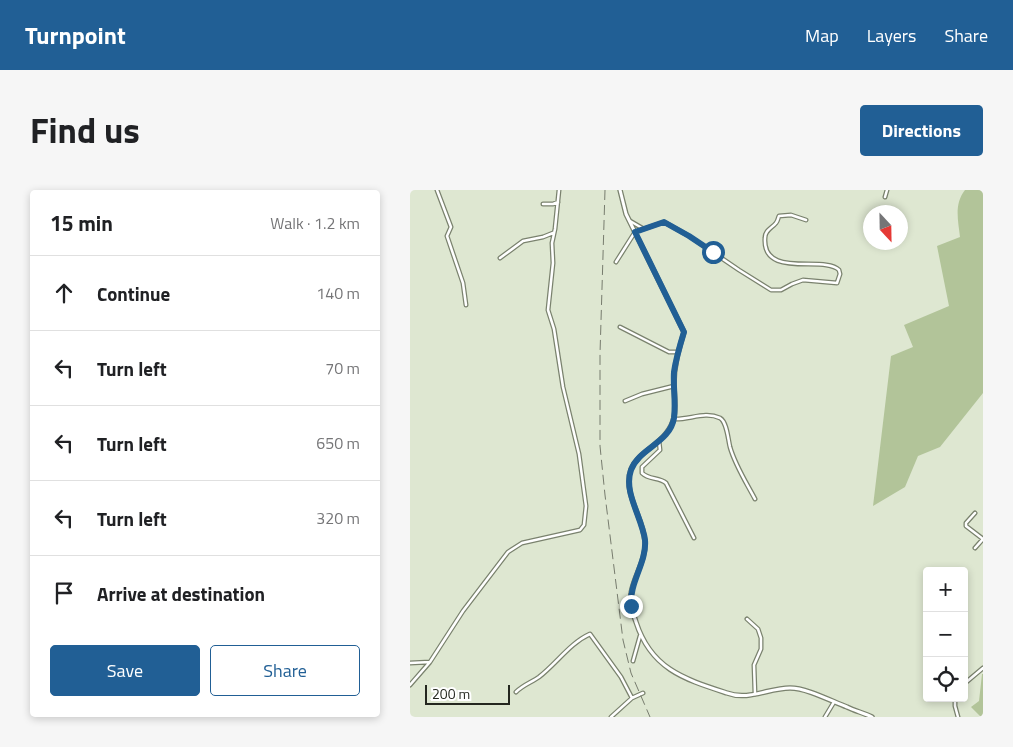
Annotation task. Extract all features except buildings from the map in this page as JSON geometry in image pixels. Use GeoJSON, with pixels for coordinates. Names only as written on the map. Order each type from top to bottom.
{"type":"FeatureCollection","features":[{"type":"Feature","properties":{"kind":"street"},"geometry":{"type":"LineString","coordinates":[[437,190],[451,227],[447,236],[463,283],[466,305]]}},
{"type":"Feature","properties":{"kind":"street"},"geometry":{"type":"LineString","coordinates":[[410,685],[430,662],[463,611],[508,552],[522,543],[580,530],[584,525],[586,506],[579,454],[563,387],[554,329],[548,310],[553,262],[552,243],[559,190]]}},
{"type":"Feature","properties":{"kind":"street"},"geometry":{"type":"LineString","coordinates":[[620,190],[629,221],[684,332],[678,352],[674,386],[674,419],[660,441],[636,461],[630,476],[631,493],[645,542],[644,552],[630,600],[640,636],[661,664],[668,669],[729,694],[755,694],[792,688],[872,717]]}},
{"type":"Feature","properties":{"kind":"street"},"geometry":{"type":"LineString","coordinates":[[885,197],[887,190]]}},
{"type":"Feature","properties":{"kind":"street"},"geometry":{"type":"LineString","coordinates":[[543,204],[550,205],[558,202]]}},
{"type":"Feature","properties":{"kind":"street"},"geometry":{"type":"LineString","coordinates":[[616,262],[635,232],[666,223],[771,290],[781,290],[803,280],[837,283],[840,274],[839,270],[834,266],[782,262],[770,256],[766,248],[764,239],[766,233],[776,223],[779,216],[791,215],[806,220]]}},
{"type":"Feature","properties":{"kind":"street"},"geometry":{"type":"LineString","coordinates":[[629,221],[644,228]]}},
{"type":"Feature","properties":{"kind":"street"},"geometry":{"type":"LineString","coordinates":[[500,258],[523,241],[543,237],[553,233],[555,229]]}},
{"type":"Feature","properties":{"kind":"street"},"geometry":{"type":"LineString","coordinates":[[620,327],[669,352],[678,352]]}},
{"type":"Feature","properties":{"kind":"street"},"geometry":{"type":"LineString","coordinates":[[625,401],[642,394],[674,386]]}},
{"type":"Feature","properties":{"kind":"street"},"geometry":{"type":"LineString","coordinates":[[674,419],[707,416],[720,418],[730,449],[755,499]]}},
{"type":"Feature","properties":{"kind":"street"},"geometry":{"type":"LineString","coordinates":[[660,441],[660,450],[642,467],[642,473],[646,477],[662,479],[666,483],[694,538]]}},
{"type":"Feature","properties":{"kind":"street"},"geometry":{"type":"LineString","coordinates":[[974,548],[983,539],[966,526],[966,523],[975,513]]}},
{"type":"Feature","properties":{"kind":"street"},"geometry":{"type":"LineString","coordinates":[[747,619],[758,629],[761,638],[761,649],[754,665],[755,694]]}},
{"type":"Feature","properties":{"kind":"street"},"geometry":{"type":"LineString","coordinates":[[516,692],[540,676],[579,640],[590,634],[622,676],[632,698]]}},
{"type":"Feature","properties":{"kind":"street"},"geometry":{"type":"LineString","coordinates":[[633,661],[640,636]]}},
{"type":"Feature","properties":{"kind":"street"},"geometry":{"type":"LineString","coordinates":[[410,663],[430,662]]}},
{"type":"Feature","properties":{"kind":"street"},"geometry":{"type":"LineString","coordinates":[[968,681],[983,668]]}},
{"type":"Feature","properties":{"kind":"street"},"geometry":{"type":"LineString","coordinates":[[610,717],[632,698],[643,693]]}},
{"type":"Feature","properties":{"kind":"street"},"geometry":{"type":"LineString","coordinates":[[825,717],[834,702]]}},
{"type":"Feature","properties":{"kind":"street"},"geometry":{"type":"LineString","coordinates":[[955,702],[958,717]]}},
{"type":"Feature","properties":{"kind":"green space"},"geometry":{"type":"Polygon","coordinates":[[[965,190],[983,190],[983,393],[940,447],[918,456],[905,487],[873,506],[891,356],[913,347],[904,325],[949,306],[937,246],[960,237],[958,207],[965,190]]]}},
{"type":"Feature","properties":{"kind":"green space"},"geometry":{"type":"Polygon","coordinates":[[[982,674],[983,717],[981,717],[971,707],[979,701],[982,674]]]}},
{"type":"Feature","properties":{"kind":"railway"},"geometry":{"type":"LineString","coordinates":[[605,190],[600,354],[600,446],[623,640],[631,673],[650,717]]}},
{"type":"Feature","properties":{"kind":"route"},"geometry":{"type":"LineString","coordinates":[[631,606],[631,593],[644,552],[645,542],[631,493],[629,481],[631,469],[636,461],[665,435],[674,419],[674,373],[684,332],[635,232],[664,222],[713,252]]}}]}
